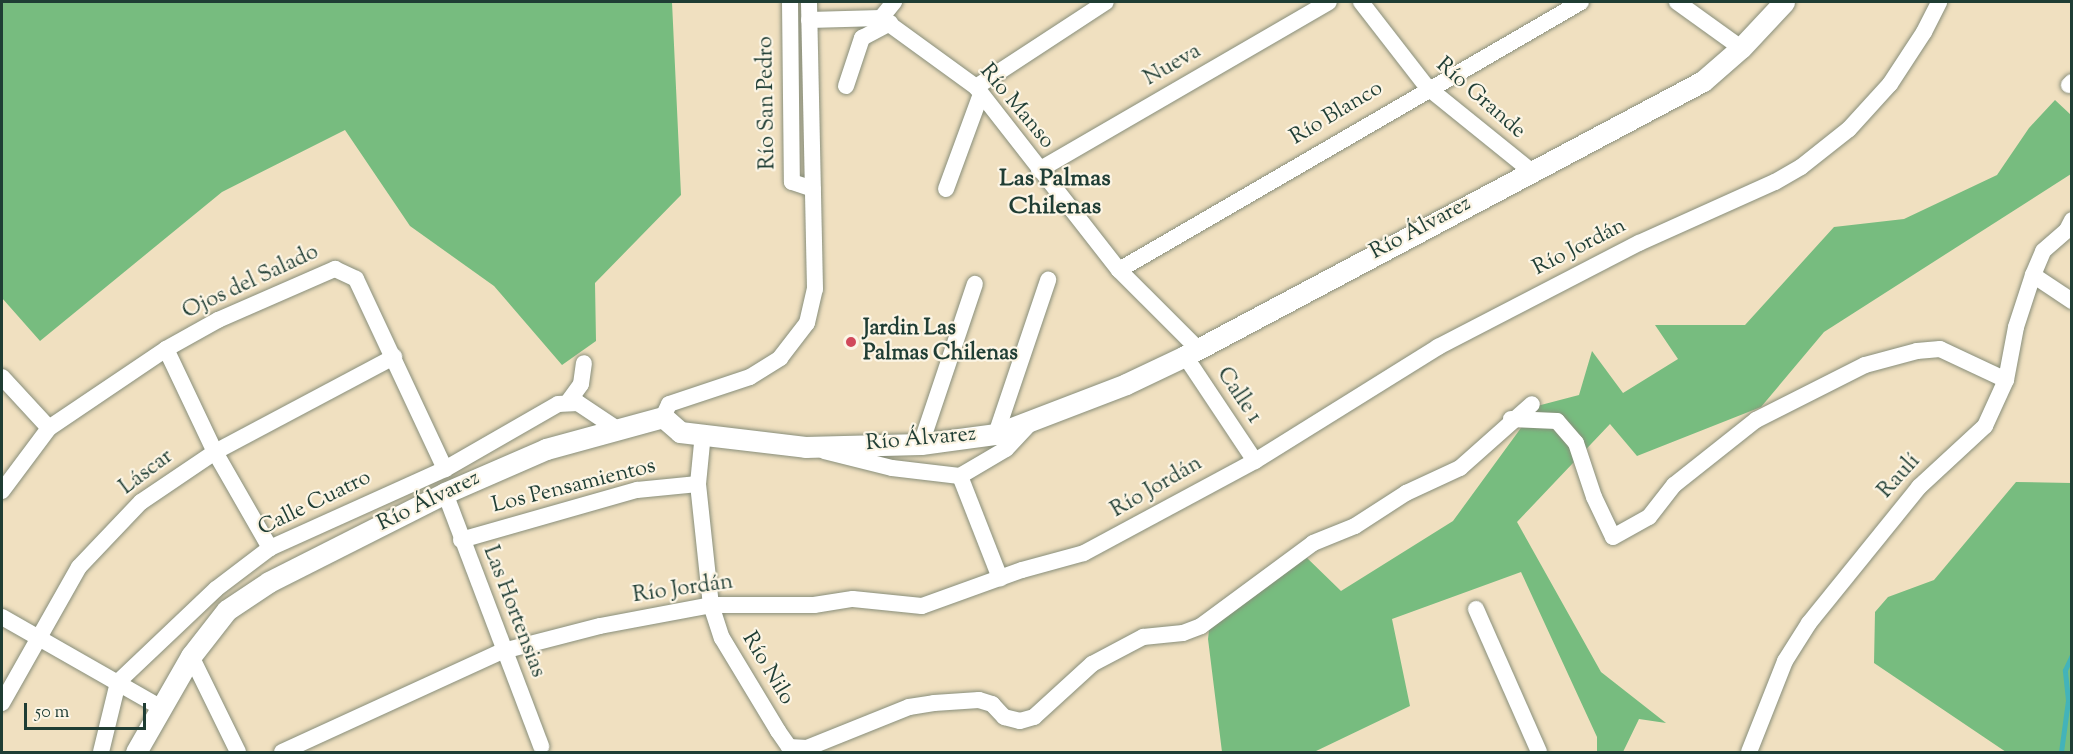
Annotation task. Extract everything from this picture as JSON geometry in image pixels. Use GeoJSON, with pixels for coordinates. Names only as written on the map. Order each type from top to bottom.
{"type":"FeatureCollection","features":[{"type":"Feature","properties":{"kind":"street","name":"Río San Pedro"},"geometry":{"type":"LineString","coordinates":[[790,2],[792,182],[813,189]]}},
{"type":"Feature","properties":{"kind":"street","name":"Río San Pedro"},"geometry":{"type":"LineString","coordinates":[[663,417],[669,404],[750,377],[780,358],[796,341],[807,324],[814,289],[809,2]]}},
{"type":"Feature","properties":{"kind":"street"},"geometry":{"type":"LineString","coordinates":[[846,86],[862,38],[886,21],[894,2]]}},
{"type":"Feature","properties":{"kind":"street"},"geometry":{"type":"LineString","coordinates":[[946,189],[978,91],[1106,2]]}},
{"type":"Feature","properties":{"kind":"street","name":"Nueva"},"geometry":{"type":"LineString","coordinates":[[1039,170],[1329,2]]}},
{"type":"Feature","properties":{"kind":"street","name":"Río Grande"},"geometry":{"type":"LineString","coordinates":[[1361,2],[1427,87],[1530,170]]}},
{"type":"Feature","properties":{"kind":"street","name":"Río Blanco"},"geometry":{"type":"LineString","coordinates":[[1119,270],[1427,87],[1581,2]]}},
{"type":"Feature","properties":{"kind":"street"},"geometry":{"type":"LineString","coordinates":[[1677,2],[1741,48]]}},
{"type":"Feature","properties":{"kind":"street","name":"Río Álvarez"},"geometry":{"type":"LineString","coordinates":[[805,447],[921,444],[996,434],[1126,384],[1191,352],[1530,170],[1703,81],[1741,48],[1784,2]]}},
{"type":"Feature","properties":{"kind":"street","name":"Río Jordán"},"geometry":{"type":"LineString","coordinates":[[282,753],[503,651],[600,626],[711,605],[814,605],[853,599],[922,606],[1000,578],[1084,553],[1255,461],[1438,347],[1639,243],[1775,182],[1801,167],[1849,129],[1890,84],[1937,3]]}},
{"type":"Feature","properties":{"kind":"street"},"geometry":{"type":"LineString","coordinates":[[809,20],[886,21]]}},
{"type":"Feature","properties":{"kind":"street","name":"Río Manso"},"geometry":{"type":"LineString","coordinates":[[886,21],[978,91],[1119,270],[1191,352]]}},
{"type":"Feature","properties":{"kind":"street","name":"Raulí"},"geometry":{"type":"LineString","coordinates":[[1749,753],[1785,661],[1809,623],[1919,487],[1985,426],[2006,380],[2016,327],[2043,251],[2069,225]]}},
{"type":"Feature","properties":{"kind":"street","name":"Ojos del Salado"},"geometry":{"type":"LineString","coordinates":[[2,491],[50,428],[166,349],[218,320],[335,268],[356,279],[445,469]]}},
{"type":"Feature","properties":{"kind":"street"},"geometry":{"type":"LineString","coordinates":[[2033,275],[2072,301]]}},
{"type":"Feature","properties":{"kind":"street"},"geometry":{"type":"LineString","coordinates":[[996,434],[1048,280]]}},
{"type":"Feature","properties":{"kind":"street"},"geometry":{"type":"LineString","coordinates":[[921,444],[975,284]]}},
{"type":"Feature","properties":{"kind":"street"},"geometry":{"type":"LineString","coordinates":[[166,349],[215,452],[270,548]]}},
{"type":"Feature","properties":{"kind":"street"},"geometry":{"type":"LineString","coordinates":[[1511,419],[1557,422],[1576,443],[1594,497],[1613,537],[1649,517],[1674,485],[1756,420],[1865,365],[1917,351],[1940,350],[2006,380]]}},
{"type":"Feature","properties":{"kind":"street","name":"Calle 1"},"geometry":{"type":"LineString","coordinates":[[1191,352],[1255,461]]}},
{"type":"Feature","properties":{"kind":"street","name":"Láscar"},"geometry":{"type":"LineString","coordinates":[[2,704],[37,637],[79,567],[141,502],[215,452],[394,357]]}},
{"type":"Feature","properties":{"kind":"street"},"geometry":{"type":"LineString","coordinates":[[584,363],[581,384],[568,402],[591,409],[620,431]]}},
{"type":"Feature","properties":{"kind":"street"},"geometry":{"type":"LineString","coordinates":[[2,377],[50,428]]}},
{"type":"Feature","properties":{"kind":"street","name":"Calle Cuatro"},"geometry":{"type":"LineString","coordinates":[[118,682],[216,589],[270,548],[445,469],[568,402]]}},
{"type":"Feature","properties":{"kind":"street"},"geometry":{"type":"LineString","coordinates":[[1511,419],[1532,404]]}},
{"type":"Feature","properties":{"kind":"street","name":"Río Álvarez"},"geometry":{"type":"LineString","coordinates":[[136,753],[160,707],[191,656],[227,610],[269,582],[446,493],[546,449],[620,431],[663,417],[680,432],[805,447],[892,468],[960,477],[1006,449],[1034,419]]}},
{"type":"Feature","properties":{"kind":"street","name":"Río Nilo"},"geometry":{"type":"LineString","coordinates":[[703,434],[698,484],[711,605],[722,638],[789,747],[807,748],[909,707],[958,700],[985,702],[1004,717],[1020,721],[1034,717],[1092,664],[1143,637],[1183,633],[1201,626],[1313,543],[1355,526],[1406,493],[1460,468],[1511,419]]}},
{"type":"Feature","properties":{"kind":"street"},"geometry":{"type":"LineString","coordinates":[[960,477],[1000,578]]}},
{"type":"Feature","properties":{"kind":"street","name":"Los Pensamientos"},"geometry":{"type":"LineString","coordinates":[[461,540],[637,490],[698,484]]}},
{"type":"Feature","properties":{"kind":"street","name":"Las Hortensias"},"geometry":{"type":"LineString","coordinates":[[446,493],[461,540],[541,746]]}},
{"type":"Feature","properties":{"kind":"street"},"geometry":{"type":"LineString","coordinates":[[1476,609],[1539,753]]}},
{"type":"Feature","properties":{"kind":"street"},"geometry":{"type":"LineString","coordinates":[[2,617],[160,707]]}},
{"type":"Feature","properties":{"kind":"street"},"geometry":{"type":"LineString","coordinates":[[191,656],[238,753]]}},
{"type":"Feature","properties":{"kind":"street"},"geometry":{"type":"LineString","coordinates":[[101,753],[118,682]]}},
{"type":"Feature","properties":{"kind":"green space"},"geometry":{"type":"Polygon","coordinates":[[[2,2],[672,2],[681,195],[595,283],[596,341],[562,365],[494,286],[410,226],[345,130],[222,192],[40,341],[2,298],[2,2]]]}},
{"type":"Feature","properties":{"kind":"green space"},"geometry":{"type":"Polygon","coordinates":[[[2055,100],[2071,115],[2071,174],[1824,332],[1761,407],[1637,456],[1610,424],[1517,522],[1601,672],[1666,723],[1639,719],[1623,752],[1597,752],[1597,737],[1521,572],[1392,619],[1410,706],[1314,752],[1222,752],[1208,639],[1210,622],[1305,556],[1341,591],[1453,521],[1537,406],[1579,395],[1592,351],[1623,393],[1678,359],[1655,325],[1745,325],[1834,227],[1904,219],[1997,175],[2029,128],[2055,100]]]}},
{"type":"Feature","properties":{"kind":"green space"},"geometry":{"type":"Polygon","coordinates":[[[2016,482],[2071,483],[2071,752],[2006,752],[1874,663],[1875,612],[1888,597],[1934,580],[2016,482]]]}},
{"type":"Feature","properties":{"kind":"waterway"},"geometry":{"type":"LineString","coordinates":[[2061,752],[2068,700],[2065,670],[2072,655]]}},
{"type":"Feature","properties":{"kind":"place","name":"Jardin Las Palmas Chilenas"},"geometry":{"type":"Point","coordinates":[851,342]}},
{"type":"Feature","properties":{"kind":"district","name":"Las Palmas Chilenas"},"geometry":{"type":"Point","coordinates":[1055,194]}}]}
